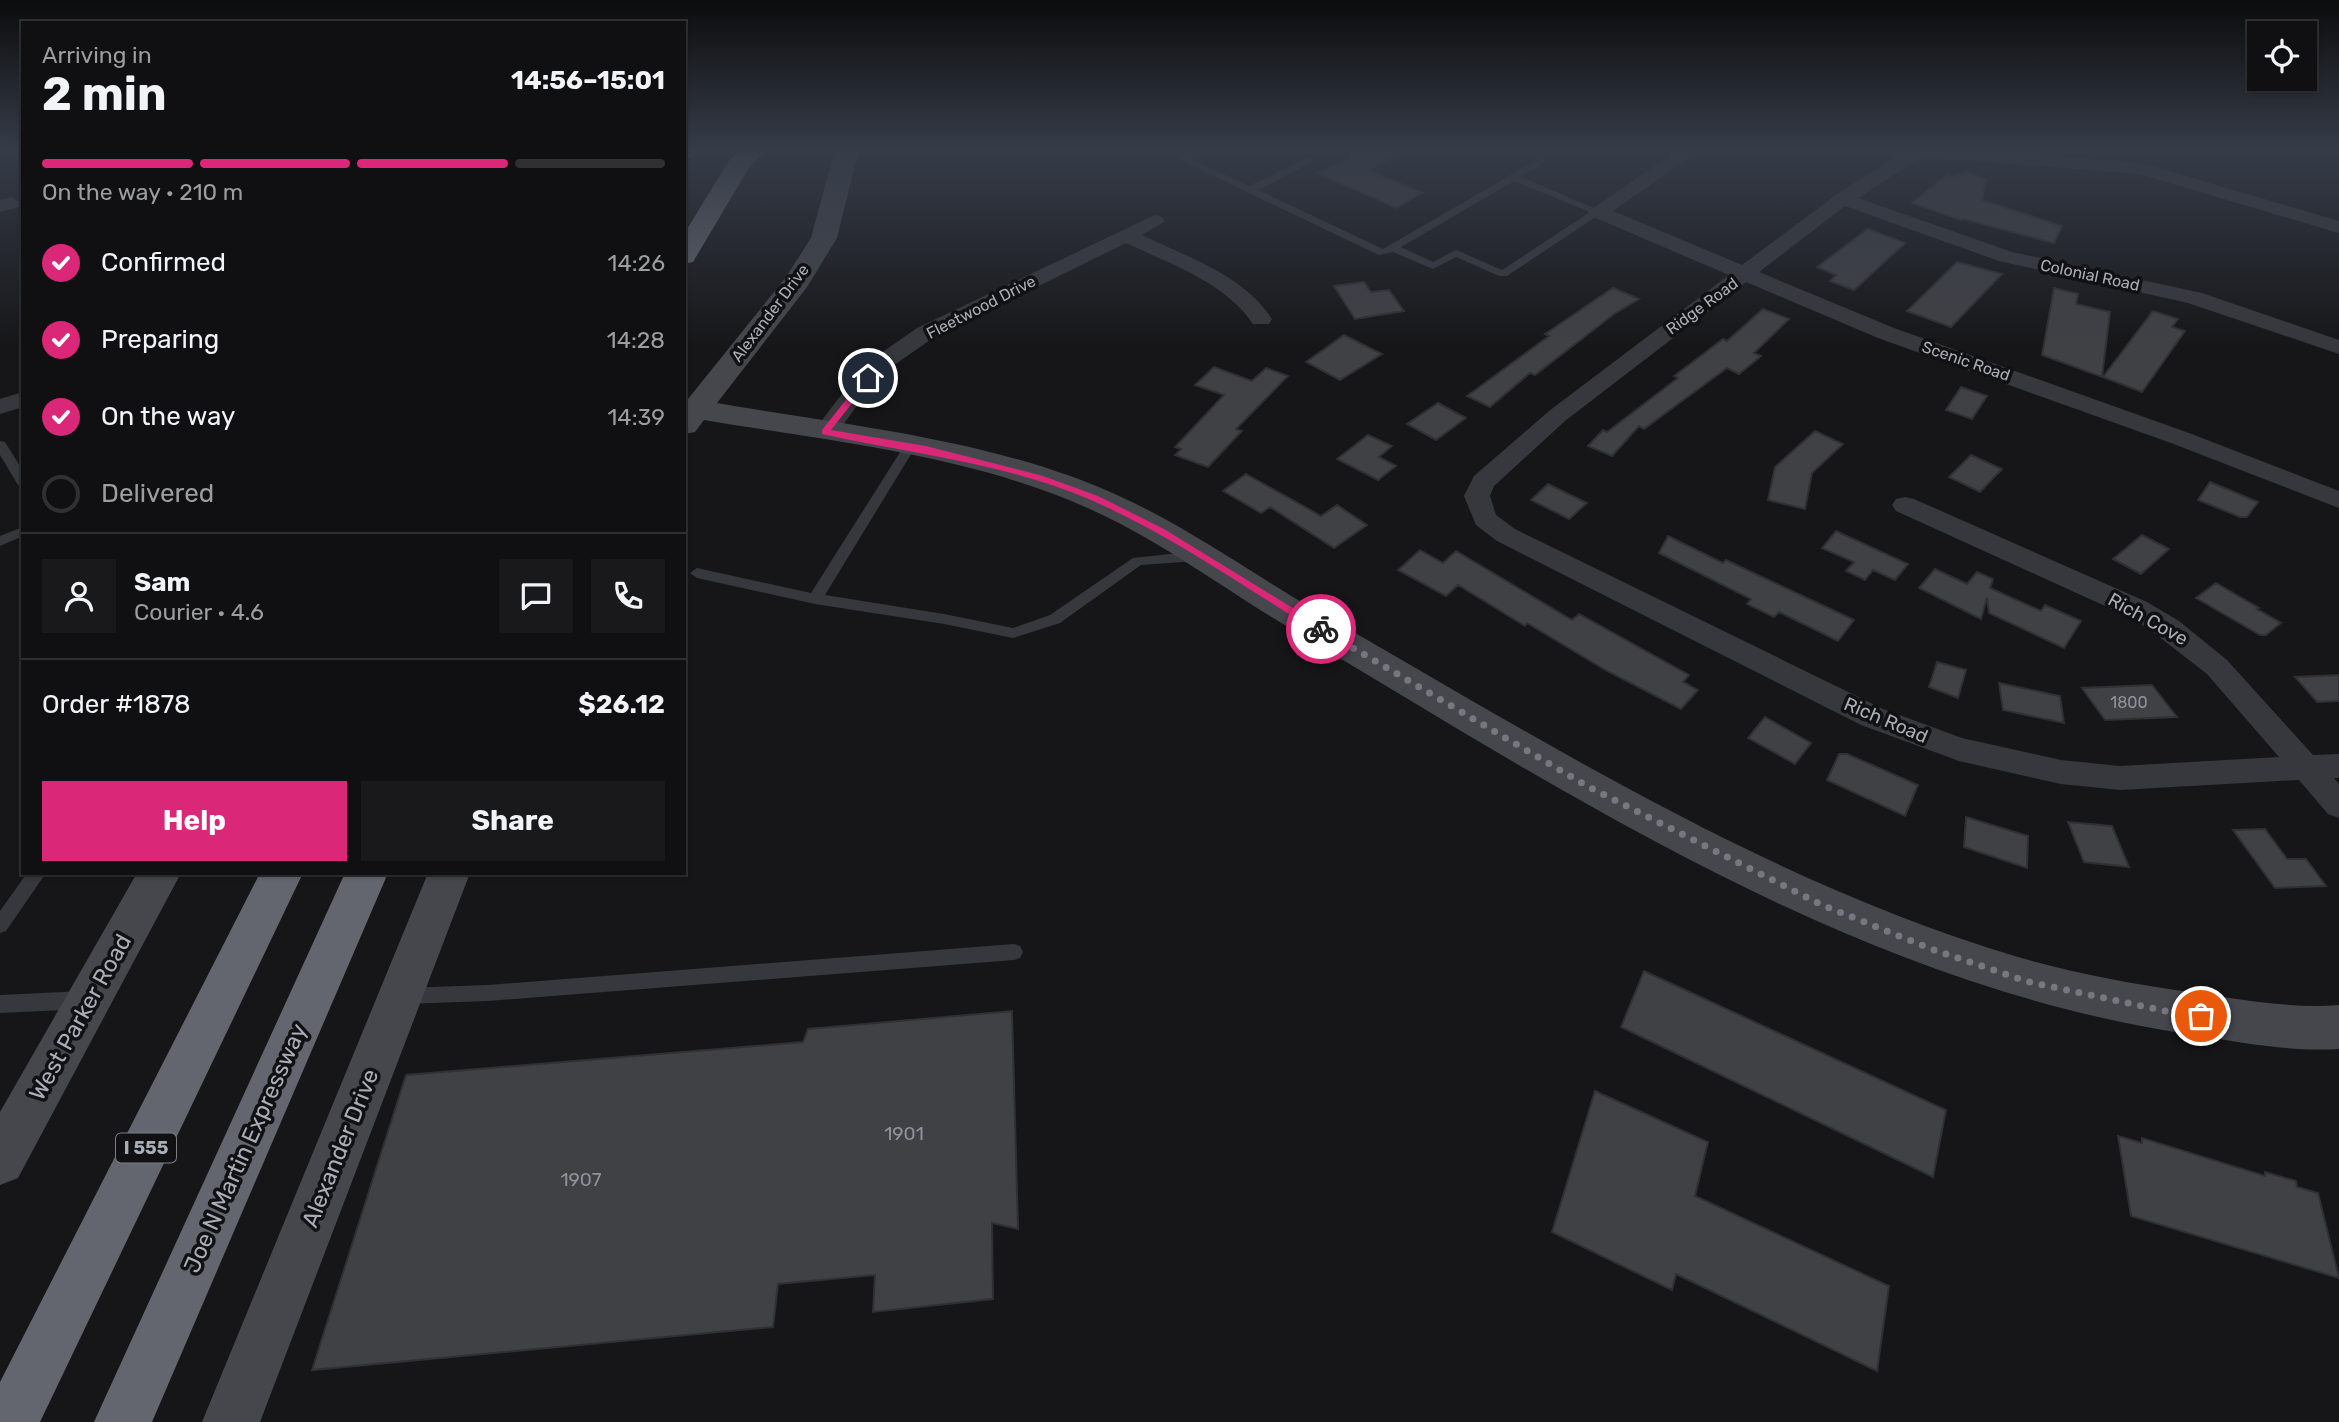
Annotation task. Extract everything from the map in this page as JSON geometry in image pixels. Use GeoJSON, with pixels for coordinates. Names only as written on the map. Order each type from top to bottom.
{"type":"FeatureCollection","features":[{"type":"Feature","properties":{"kind":"highway"},"geometry":{"type":"LineString","coordinates":[[686,253],[708,215]]}},
{"type":"Feature","properties":{"kind":"highway","name":"I 555"},"geometry":{"type":"LineString","coordinates":[[10,1422],[281,875]]}},
{"type":"Feature","properties":{"kind":"highway","name":"Joe N Martin Expressway"},"geometry":{"type":"LineString","coordinates":[[123,1422],[366,875]]}},
{"type":"Feature","properties":{"kind":"street","name":"Alexander Drive"},"geometry":{"type":"LineString","coordinates":[[690,417],[797,281],[824,238],[830,215]]}},
{"type":"Feature","properties":{"kind":"street","name":"Scenic Road"},"geometry":{"type":"LineString","coordinates":[[1606,215],[1886,333],[2180,438],[2339,500]]}},
{"type":"Feature","properties":{"kind":"street","name":"Ridge Road"},"geometry":{"type":"LineString","coordinates":[[1480,507],[1477,496],[1483,482],[1557,416],[1822,215]]}},
{"type":"Feature","properties":{"kind":"street","name":"Colonial Road"},"geometry":{"type":"LineString","coordinates":[[1889,215],[2006,257],[2194,298],[2339,347]]}},
{"type":"Feature","properties":{"kind":"street","name":"Ridge Road"},"geometry":{"type":"LineString","coordinates":[[2297,215],[2339,228]]}},
{"type":"Feature","properties":{"kind":"street","name":"Fleetwood Drive"},"geometry":{"type":"LineString","coordinates":[[825,432],[862,383],[899,350],[925,334],[1155,221]]}},
{"type":"Feature","properties":{"kind":"street"},"geometry":{"type":"LineString","coordinates":[[1125,235],[1240,293],[1258,310],[1261,318]]}},
{"type":"Feature","properties":{"kind":"street"},"geometry":{"type":"LineString","coordinates":[[0,407],[21,400]]}},
{"type":"Feature","properties":{"kind":"street"},"geometry":{"type":"LineString","coordinates":[[690,417],[825,432],[910,446],[1040,478],[1095,498],[1149,547],[1197,556],[1587,786],[1822,905],[1934,950],[2029,982],[2175,1013],[2339,1027]]}},
{"type":"Feature","properties":{"kind":"street","name":"Rich Cove"},"geometry":{"type":"LineString","coordinates":[[1905,505],[2137,609],[2168,626],[2196,646],[2217,667],[2339,805]]}},
{"type":"Feature","properties":{"kind":"street","name":"Rich Road"},"geometry":{"type":"LineString","coordinates":[[1480,507],[1485,519],[1506,535],[1872,717],[1959,750],[2061,772],[2120,778],[2339,766]]}},
{"type":"Feature","properties":{"kind":"street","name":"West Parker Road"},"geometry":{"type":"LineString","coordinates":[[0,1160],[159,875]]}},
{"type":"Feature","properties":{"kind":"street","name":"Alexander Drive"},"geometry":{"type":"LineString","coordinates":[[231,1422],[448,875]]}},
{"type":"Feature","properties":{"kind":"lane"},"geometry":{"type":"LineString","coordinates":[[1303,215],[1382,253],[1447,215]]}},
{"type":"Feature","properties":{"kind":"lane"},"geometry":{"type":"LineString","coordinates":[[1392,247],[1433,266],[1456,253],[1503,274],[1593,215]]}},
{"type":"Feature","properties":{"kind":"lane"},"geometry":{"type":"LineString","coordinates":[[0,445],[21,479]]}},
{"type":"Feature","properties":{"kind":"lane"},"geometry":{"type":"LineString","coordinates":[[815,600],[910,446]]}},
{"type":"Feature","properties":{"kind":"lane"},"geometry":{"type":"LineString","coordinates":[[0,541],[21,532]]}},
{"type":"Feature","properties":{"kind":"lane"},"geometry":{"type":"LineString","coordinates":[[697,573],[815,600],[944,619],[1013,633],[1055,619],[1149,547]]}},
{"type":"Feature","properties":{"kind":"lane"},"geometry":{"type":"LineString","coordinates":[[0,925],[36,875]]}},
{"type":"Feature","properties":{"kind":"lane"},"geometry":{"type":"LineString","coordinates":[[401,996],[488,993],[1014,952]]}},
{"type":"Feature","properties":{"kind":"lane"},"geometry":{"type":"LineString","coordinates":[[0,1004],[90,1000]]}},
{"type":"Feature","properties":{"kind":"building"},"geometry":{"type":"Polygon","coordinates":[[[1948,215],[2029,215],[2062,226],[2054,243],[1948,215]]]}},
{"type":"Feature","properties":{"kind":"building"},"geometry":{"type":"Polygon","coordinates":[[[1868,229],[1905,243],[1854,290],[1830,281],[1836,275],[1817,267],[1868,229]]]}},
{"type":"Feature","properties":{"kind":"building"},"geometry":{"type":"Polygon","coordinates":[[[1957,262],[2002,274],[1951,327],[1907,311],[1957,262]]]}},
{"type":"Feature","properties":{"kind":"building"},"geometry":{"type":"Polygon","coordinates":[[[1364,282],[1371,292],[1389,290],[1404,311],[1355,319],[1334,286],[1364,282]]]}},
{"type":"Feature","properties":{"kind":"building"},"geometry":{"type":"Polygon","coordinates":[[[1613,288],[1639,299],[1614,314],[1535,375],[1530,373],[1490,407],[1467,396],[1549,336],[1545,334],[1613,288]]]}},
{"type":"Feature","properties":{"kind":"building"},"geometry":{"type":"Polygon","coordinates":[[[2054,288],[2078,294],[2076,304],[2110,312],[2102,377],[2042,355],[2054,288]]]}},
{"type":"Feature","properties":{"kind":"building"},"geometry":{"type":"Polygon","coordinates":[[[1763,309],[1789,319],[1754,353],[1761,356],[1739,374],[1727,368],[1644,429],[1639,426],[1612,456],[1588,446],[1603,430],[1607,432],[1678,378],[1674,376],[1723,339],[1727,341],[1763,309]]]}},
{"type":"Feature","properties":{"kind":"building"},"geometry":{"type":"Polygon","coordinates":[[[2153,311],[2178,319],[2172,327],[2185,331],[2142,392],[2103,377],[2153,311]]]}},
{"type":"Feature","properties":{"kind":"building"},"geometry":{"type":"Polygon","coordinates":[[[1344,335],[1382,354],[1340,380],[1306,362],[1344,335]]]}},
{"type":"Feature","properties":{"kind":"building"},"geometry":{"type":"Polygon","coordinates":[[[1214,367],[1252,381],[1266,368],[1288,376],[1236,429],[1242,431],[1208,467],[1175,455],[1181,449],[1175,447],[1224,395],[1195,385],[1214,367]]]}},
{"type":"Feature","properties":{"kind":"building"},"geometry":{"type":"Polygon","coordinates":[[[1961,387],[1987,396],[1972,419],[1946,410],[1961,387]]]}},
{"type":"Feature","properties":{"kind":"building"},"geometry":{"type":"Polygon","coordinates":[[[1438,403],[1466,418],[1436,440],[1407,424],[1438,403]]]}},
{"type":"Feature","properties":{"kind":"building"},"geometry":{"type":"Polygon","coordinates":[[[1815,431],[1843,444],[1812,473],[1805,509],[1768,500],[1775,467],[1815,431]]]}},
{"type":"Feature","properties":{"kind":"building"},"geometry":{"type":"Polygon","coordinates":[[[1368,435],[1392,446],[1379,457],[1396,466],[1378,480],[1337,459],[1368,435]]]}},
{"type":"Feature","properties":{"kind":"building"},"geometry":{"type":"Polygon","coordinates":[[[1971,455],[2002,469],[1980,492],[1949,477],[1971,455]]]}},
{"type":"Feature","properties":{"kind":"building"},"geometry":{"type":"Polygon","coordinates":[[[1246,474],[1321,516],[1337,505],[1367,525],[1334,548],[1270,507],[1261,513],[1223,491],[1246,474]]]}},
{"type":"Feature","properties":{"kind":"building"},"geometry":{"type":"Polygon","coordinates":[[[2210,482],[2258,502],[2247,517],[2240,517],[2198,500],[2210,482]]]}},
{"type":"Feature","properties":{"kind":"building"},"geometry":{"type":"Polygon","coordinates":[[[1548,484],[1587,503],[1569,519],[1531,500],[1548,484]]]}},
{"type":"Feature","properties":{"kind":"building"},"geometry":{"type":"Polygon","coordinates":[[[1836,531],[1908,564],[1895,580],[1873,570],[1865,580],[1846,571],[1854,562],[1822,548],[1836,531]]]}},
{"type":"Feature","properties":{"kind":"building"},"geometry":{"type":"Polygon","coordinates":[[[2142,535],[2169,549],[2141,574],[2113,559],[2142,535]]]}},
{"type":"Feature","properties":{"kind":"building"},"geometry":{"type":"Polygon","coordinates":[[[1668,536],[1854,620],[1838,641],[1779,612],[1774,617],[1747,604],[1751,599],[1659,553],[1668,536]]]}},
{"type":"Feature","properties":{"kind":"building"},"geometry":{"type":"Polygon","coordinates":[[[1420,550],[1443,563],[1456,551],[1572,620],[1579,614],[1689,675],[1683,682],[1698,690],[1681,709],[1607,671],[1527,623],[1525,626],[1458,585],[1446,596],[1398,570],[1420,550]]]}},
{"type":"Feature","properties":{"kind":"building"},"geometry":{"type":"Polygon","coordinates":[[[1935,569],[1967,584],[1977,572],[1993,579],[1990,588],[2041,611],[2045,605],[2081,621],[2064,648],[1989,613],[1987,598],[1981,619],[1919,588],[1935,569]]]}},
{"type":"Feature","properties":{"kind":"building"},"geometry":{"type":"Polygon","coordinates":[[[2216,583],[2281,623],[2266,635],[2260,635],[2196,598],[2216,583]]]}},
{"type":"Feature","properties":{"kind":"building"},"geometry":{"type":"Polygon","coordinates":[[[1937,662],[1966,670],[1958,698],[1929,687],[1937,662]]]}},
{"type":"Feature","properties":{"kind":"building"},"geometry":{"type":"Polygon","coordinates":[[[2339,675],[2339,701],[2317,702],[2295,677],[2339,675]]]}},
{"type":"Feature","properties":{"kind":"building"},"geometry":{"type":"Polygon","coordinates":[[[1999,683],[2060,696],[2064,723],[2003,710],[1999,683]]]}},
{"type":"Feature","properties":{"kind":"building"},"geometry":{"type":"Polygon","coordinates":[[[2152,685],[2177,717],[2105,720],[2082,688],[2152,685]]]}},
{"type":"Feature","properties":{"kind":"building"},"geometry":{"type":"Polygon","coordinates":[[[1765,717],[1811,743],[1795,764],[1748,738],[1765,717]]]}},
{"type":"Feature","properties":{"kind":"building"},"geometry":{"type":"Polygon","coordinates":[[[1839,754],[1847,754],[1918,785],[1905,816],[1827,780],[1839,754]]]}},
{"type":"Feature","properties":{"kind":"building"},"geometry":{"type":"Polygon","coordinates":[[[1966,817],[2028,836],[2027,868],[1964,847],[1966,817]]]}},
{"type":"Feature","properties":{"kind":"building"},"geometry":{"type":"Polygon","coordinates":[[[2068,822],[2112,826],[2129,867],[2084,862],[2068,822]]]}},
{"type":"Feature","properties":{"kind":"building"},"geometry":{"type":"Polygon","coordinates":[[[2265,829],[2287,859],[2306,859],[2326,886],[2275,888],[2233,830],[2265,829]]]}},
{"type":"Feature","properties":{"kind":"building"},"geometry":{"type":"Polygon","coordinates":[[[1644,971],[1946,1110],[1933,1177],[1621,1027],[1644,971]]]}},
{"type":"Feature","properties":{"kind":"building"},"geometry":{"type":"Polygon","coordinates":[[[1012,1011],[1018,1229],[992,1223],[993,1299],[873,1312],[875,1275],[778,1284],[773,1327],[312,1370],[406,1075],[803,1042],[808,1029],[1012,1011]]]}},
{"type":"Feature","properties":{"kind":"building"},"geometry":{"type":"Polygon","coordinates":[[[1595,1091],[1708,1142],[1695,1196],[1889,1286],[1877,1371],[1676,1274],[1672,1290],[1552,1232],[1595,1091]]]}},
{"type":"Feature","properties":{"kind":"building"},"geometry":{"type":"Polygon","coordinates":[[[2118,1136],[2142,1143],[2142,1138],[2265,1176],[2265,1172],[2296,1181],[2297,1187],[2318,1193],[2339,1278],[2131,1216],[2118,1136]]]}},
{"type":"Feature","properties":{"kind":"way so far"},"geometry":{"type":"LineString","coordinates":[[1321,629],[1587,786],[1822,905],[1934,950],[2029,982],[2201,1016]]}},
{"type":"Feature","properties":{"kind":"route"},"geometry":{"type":"LineString","coordinates":[[868,378],[825,432],[926,449],[1040,478],[1095,498],[1161,532],[1321,629]]}}]}
